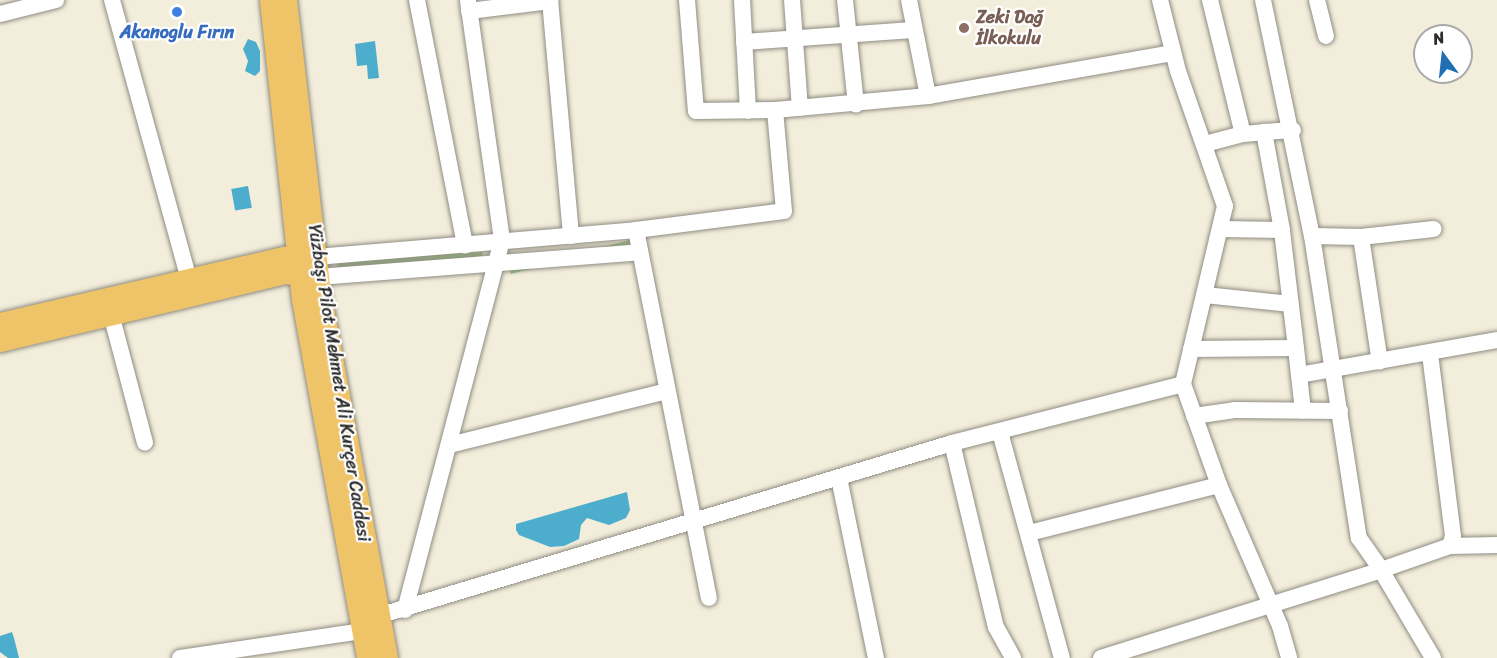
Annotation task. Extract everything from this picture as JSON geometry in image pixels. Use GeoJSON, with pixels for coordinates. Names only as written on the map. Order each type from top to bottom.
{"type":"FeatureCollection","features":[{"type":"Feature","properties":{"kind":"main road","name":"Yüzbaşı Pilot Mehmet Ali Kurçer Caddesi"},"geometry":{"type":"LineString","coordinates":[[270,0],[367,658]]}},
{"type":"Feature","properties":{"kind":"main road","name":"Yüzbaşı Pilot Mehmet Ali Kurçer Caddesi"},"geometry":{"type":"LineString","coordinates":[[286,0],[308,266],[387,658]]}},
{"type":"Feature","properties":{"kind":"main road"},"geometry":{"type":"LineString","coordinates":[[0,322],[189,280],[308,266]]}},
{"type":"Feature","properties":{"kind":"main road"},"geometry":{"type":"LineString","coordinates":[[0,341],[308,266]]}},
{"type":"Feature","properties":{"kind":"street"},"geometry":{"type":"LineString","coordinates":[[0,14],[56,0]]}},
{"type":"Feature","properties":{"kind":"street"},"geometry":{"type":"LineString","coordinates":[[112,0],[189,280]]}},
{"type":"Feature","properties":{"kind":"street"},"geometry":{"type":"LineString","coordinates":[[417,0],[465,245]]}},
{"type":"Feature","properties":{"kind":"street"},"geometry":{"type":"LineString","coordinates":[[687,0],[696,111],[775,110],[928,96],[1173,53]]}},
{"type":"Feature","properties":{"kind":"street"},"geometry":{"type":"LineString","coordinates":[[742,0],[748,111]]}},
{"type":"Feature","properties":{"kind":"street"},"geometry":{"type":"LineString","coordinates":[[792,0],[800,108]]}},
{"type":"Feature","properties":{"kind":"street"},"geometry":{"type":"LineString","coordinates":[[845,0],[856,104]]}},
{"type":"Feature","properties":{"kind":"street"},"geometry":{"type":"LineString","coordinates":[[909,0],[913,30],[928,96]]}},
{"type":"Feature","properties":{"kind":"street"},"geometry":{"type":"LineString","coordinates":[[1160,0],[1173,53],[1225,206],[1222,229],[1183,384],[1219,485],[1289,658]]}},
{"type":"Feature","properties":{"kind":"street"},"geometry":{"type":"LineString","coordinates":[[1210,0],[1243,134]]}},
{"type":"Feature","properties":{"kind":"street"},"geometry":{"type":"LineString","coordinates":[[1263,0],[1293,130],[1312,236],[1359,538],[1381,570],[1433,658]]}},
{"type":"Feature","properties":{"kind":"street"},"geometry":{"type":"LineString","coordinates":[[1317,0],[1326,36]]}},
{"type":"Feature","properties":{"kind":"street"},"geometry":{"type":"LineString","coordinates":[[405,610],[501,243],[469,5],[550,1],[571,236]]}},
{"type":"Feature","properties":{"kind":"street"},"geometry":{"type":"LineString","coordinates":[[744,42],[913,30]]}},
{"type":"Feature","properties":{"kind":"street"},"geometry":{"type":"LineString","coordinates":[[308,266],[465,245],[636,230],[783,211],[775,110]]}},
{"type":"Feature","properties":{"kind":"street"},"geometry":{"type":"LineString","coordinates":[[1205,144],[1243,134],[1293,130]]}},
{"type":"Feature","properties":{"kind":"street"},"geometry":{"type":"LineString","coordinates":[[1264,132],[1282,231],[1303,411]]}},
{"type":"Feature","properties":{"kind":"street"},"geometry":{"type":"LineString","coordinates":[[1222,229],[1282,231]]}},
{"type":"Feature","properties":{"kind":"street"},"geometry":{"type":"LineString","coordinates":[[1312,236],[1361,237],[1434,229]]}},
{"type":"Feature","properties":{"kind":"street"},"geometry":{"type":"LineString","coordinates":[[636,230],[710,598]]}},
{"type":"Feature","properties":{"kind":"street"},"geometry":{"type":"LineString","coordinates":[[1361,237],[1380,362]]}},
{"type":"Feature","properties":{"kind":"street"},"geometry":{"type":"LineString","coordinates":[[308,266],[496,263],[640,252]]}},
{"type":"Feature","properties":{"kind":"street"},"geometry":{"type":"LineString","coordinates":[[1205,295],[1290,304]]}},
{"type":"Feature","properties":{"kind":"street"},"geometry":{"type":"LineString","coordinates":[[111,314],[145,442]]}},
{"type":"Feature","properties":{"kind":"street"},"geometry":{"type":"LineString","coordinates":[[1299,375],[1497,340]]}},
{"type":"Feature","properties":{"kind":"street"},"geometry":{"type":"LineString","coordinates":[[1191,349],[1296,348]]}},
{"type":"Feature","properties":{"kind":"street"},"geometry":{"type":"LineString","coordinates":[[1430,353],[1453,536],[1450,546]]}},
{"type":"Feature","properties":{"kind":"street"},"geometry":{"type":"LineString","coordinates":[[378,616],[405,610],[952,443],[1183,384]]}},
{"type":"Feature","properties":{"kind":"street"},"geometry":{"type":"LineString","coordinates":[[449,445],[668,390]]}},
{"type":"Feature","properties":{"kind":"street"},"geometry":{"type":"LineString","coordinates":[[1194,416],[1235,410],[1340,411]]}},
{"type":"Feature","properties":{"kind":"street"},"geometry":{"type":"LineString","coordinates":[[1000,432],[1062,658]]}},
{"type":"Feature","properties":{"kind":"street"},"geometry":{"type":"LineString","coordinates":[[952,443],[996,627],[1013,658]]}},
{"type":"Feature","properties":{"kind":"street"},"geometry":{"type":"LineString","coordinates":[[839,478],[876,658]]}},
{"type":"Feature","properties":{"kind":"street"},"geometry":{"type":"LineString","coordinates":[[1029,533],[1219,485]]}},
{"type":"Feature","properties":{"kind":"street"},"geometry":{"type":"LineString","coordinates":[[1101,658],[1450,546],[1497,545]]}},
{"type":"Feature","properties":{"kind":"street"},"geometry":{"type":"LineString","coordinates":[[180,658],[362,631]]}},
{"type":"Feature","properties":{"kind":"green space"},"geometry":{"type":"Polygon","coordinates":[[[630,240],[631,244],[511,274],[510,270],[630,240]]]}},
{"type":"Feature","properties":{"kind":"green space"},"geometry":{"type":"Polygon","coordinates":[[[482,252],[483,256],[340,270],[337,265],[341,261],[482,252]]]}},
{"type":"Feature","properties":{"kind":"water"},"geometry":{"type":"Polygon","coordinates":[[[248,39],[256,42],[260,51],[260,71],[255,76],[245,71],[248,61],[243,49],[248,39]]]}},
{"type":"Feature","properties":{"kind":"water"},"geometry":{"type":"Polygon","coordinates":[[[375,41],[379,78],[368,79],[367,65],[357,66],[355,44],[375,41]]]}},
{"type":"Feature","properties":{"kind":"water"},"geometry":{"type":"Polygon","coordinates":[[[248,186],[252,208],[235,211],[231,189],[248,186]]]}},
{"type":"Feature","properties":{"kind":"water"},"geometry":{"type":"Polygon","coordinates":[[[627,492],[630,510],[626,518],[609,525],[587,518],[581,525],[579,539],[564,546],[550,547],[519,535],[516,530],[516,524],[627,492]]]}},
{"type":"Feature","properties":{"kind":"water"},"geometry":{"type":"Polygon","coordinates":[[[12,632],[19,658],[8,658],[0,652],[0,636],[12,632]]]}},
{"type":"Feature","properties":{"kind":"place","name":"Akanoglu Fırın"},"geometry":{"type":"Point","coordinates":[177,12]}},
{"type":"Feature","properties":{"kind":"place","name":"Zeki Dağ İlkokulu"},"geometry":{"type":"Point","coordinates":[964,28]}}]}
